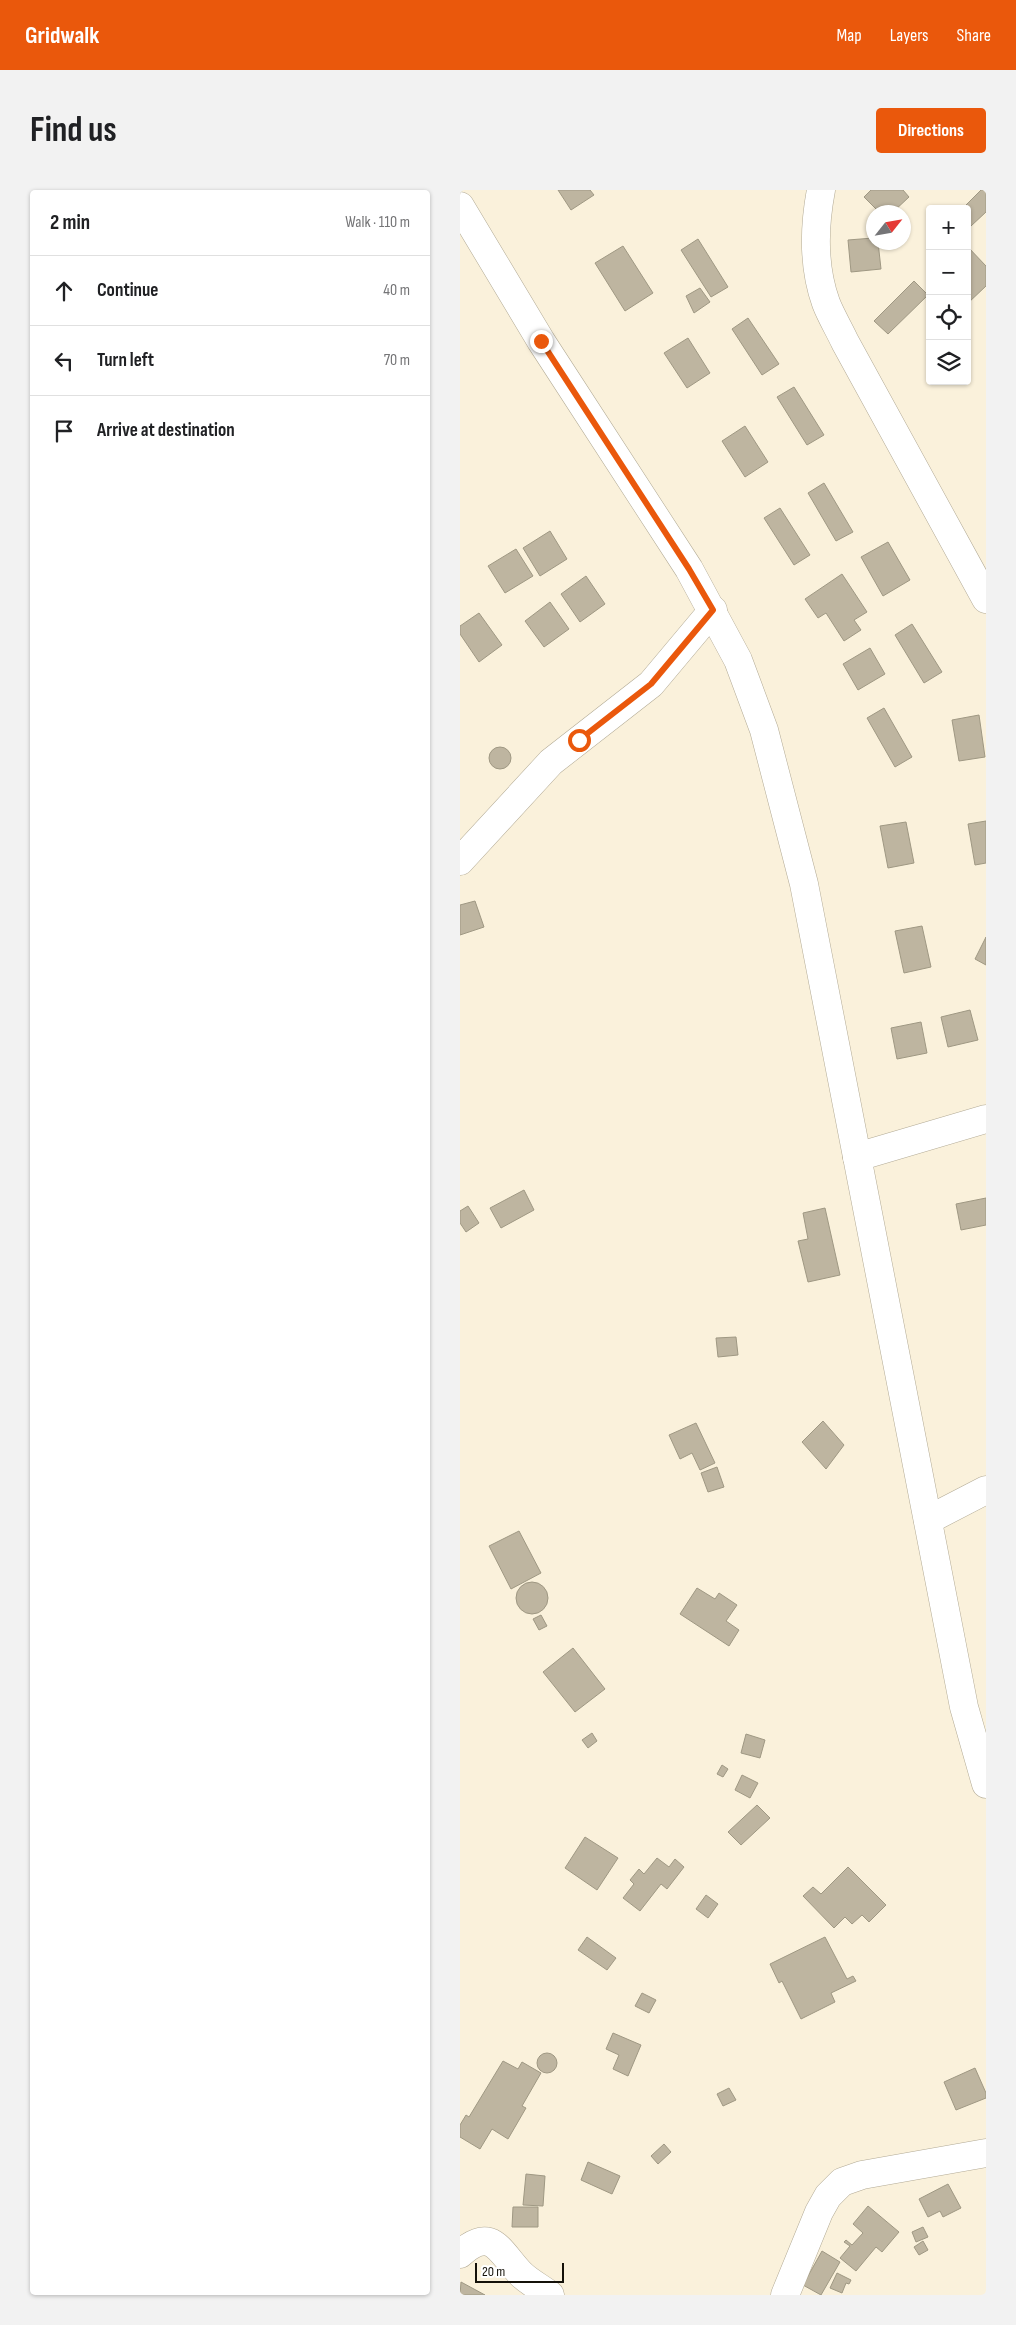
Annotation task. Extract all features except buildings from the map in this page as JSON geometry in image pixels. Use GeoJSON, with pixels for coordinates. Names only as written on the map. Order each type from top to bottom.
{"type":"FeatureCollection","features":[{"type":"Feature","properties":{"kind":"street"},"geometry":{"type":"LineString","coordinates":[[820,190],[815,229],[817,262],[826,302],[849,350],[986,599]]}},
{"type":"Feature","properties":{"kind":"street"},"geometry":{"type":"LineString","coordinates":[[460,206],[541,341],[689,569],[713,610],[738,660],[766,739],[804,884],[964,1706],[986,1784]]}},
{"type":"Feature","properties":{"kind":"street"},"geometry":{"type":"LineString","coordinates":[[460,860],[551,762],[651,684],[713,610]]}},
{"type":"Feature","properties":{"kind":"street"},"geometry":{"type":"LineString","coordinates":[[857,1157],[986,1120]]}},
{"type":"Feature","properties":{"kind":"street"},"geometry":{"type":"LineString","coordinates":[[928,1520],[986,1490]]}},
{"type":"Feature","properties":{"kind":"street"},"geometry":{"type":"LineString","coordinates":[[785,2295],[815,2220],[828,2196],[842,2182],[862,2175],[986,2152]]}},
{"type":"Feature","properties":{"kind":"street"},"geometry":{"type":"LineString","coordinates":[[460,2254],[479,2241],[488,2241],[498,2246],[522,2275],[550,2295]]}},
{"type":"Feature","properties":{"kind":"route"},"geometry":{"type":"LineString","coordinates":[[541,341],[689,569],[713,610],[651,684],[579,740]]}}]}
